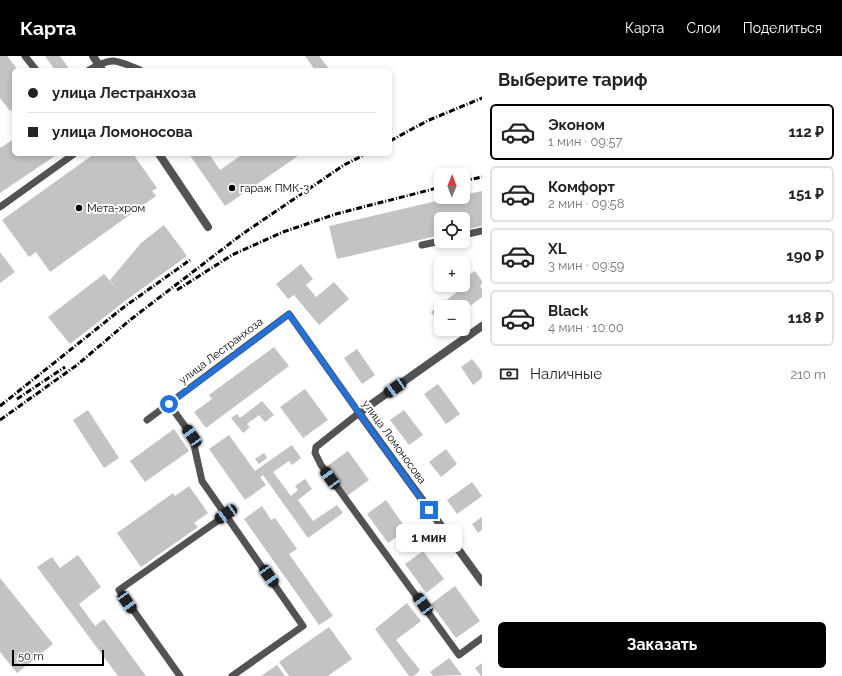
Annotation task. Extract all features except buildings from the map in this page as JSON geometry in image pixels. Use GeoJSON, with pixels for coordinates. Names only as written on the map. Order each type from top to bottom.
{"type":"FeatureCollection","features":[{"type":"Feature","properties":{"kind":"street"},"geometry":{"type":"LineString","coordinates":[[93,56],[100,67]]}},
{"type":"Feature","properties":{"kind":"street"},"geometry":{"type":"LineString","coordinates":[[160,156],[208,227]]}},
{"type":"Feature","properties":{"kind":"street"},"geometry":{"type":"LineString","coordinates":[[359,413],[482,327]]}},
{"type":"Feature","properties":{"kind":"street","name":"улица Ломоносова"},"geometry":{"type":"LineString","coordinates":[[359,413],[482,582]]}},
{"type":"Feature","properties":{"kind":"lane"},"geometry":{"type":"LineString","coordinates":[[25,56],[34,68]]}},
{"type":"Feature","properties":{"kind":"lane"},"geometry":{"type":"LineString","coordinates":[[100,67],[108,60],[119,61],[135,68]]}},
{"type":"Feature","properties":{"kind":"lane"},"geometry":{"type":"LineString","coordinates":[[0,207],[71,156]]}},
{"type":"Feature","properties":{"kind":"lane"},"geometry":{"type":"LineString","coordinates":[[470,234],[482,231]]}},
{"type":"Feature","properties":{"kind":"lane"},"geometry":{"type":"LineString","coordinates":[[422,246],[434,243]]}},
{"type":"Feature","properties":{"kind":"lane","name":"улица Лестранхоза"},"geometry":{"type":"LineString","coordinates":[[147,420],[289,314]]}},
{"type":"Feature","properties":{"kind":"lane","name":"улица Ломоносова"},"geometry":{"type":"LineString","coordinates":[[289,314],[359,413]]}},
{"type":"Feature","properties":{"kind":"lane"},"geometry":{"type":"LineString","coordinates":[[169,404],[192,436],[202,481],[303,626],[232,676]]}},
{"type":"Feature","properties":{"kind":"lane"},"geometry":{"type":"LineString","coordinates":[[359,413],[316,447],[315,453],[321,465],[459,655],[482,638]]}},
{"type":"Feature","properties":{"kind":"lane"},"geometry":{"type":"LineString","coordinates":[[180,676],[119,590],[226,514]]}},
{"type":"Feature","properties":{"kind":"railway"},"geometry":{"type":"LineString","coordinates":[[392,140],[427,121],[482,98]]}},
{"type":"Feature","properties":{"kind":"railway"},"geometry":{"type":"LineString","coordinates":[[0,420],[77,365],[130,320],[241,235],[344,165],[362,156]]}},
{"type":"Feature","properties":{"kind":"railway"},"geometry":{"type":"LineString","coordinates":[[470,180],[482,177]]}},
{"type":"Feature","properties":{"kind":"railway"},"geometry":{"type":"LineString","coordinates":[[177,290],[232,255],[283,232],[336,214],[434,189]]}},
{"type":"Feature","properties":{"kind":"railway"},"geometry":{"type":"LineString","coordinates":[[0,406],[124,307],[190,260]]}},
{"type":"Feature","properties":{"kind":"railway"},"geometry":{"type":"LineString","coordinates":[[17,399],[65,367]]}},
{"type":"Feature","properties":{"kind":"place","name":"гараж ПМК-3"},"geometry":{"type":"Point","coordinates":[232,188]}},
{"type":"Feature","properties":{"kind":"place","name":"Мета-хром"},"geometry":{"type":"Point","coordinates":[79,208]}},
{"type":"Feature","properties":{"kind":"route"},"geometry":{"type":"LineString","coordinates":[[169,404],[289,314],[429,510]]}}]}
